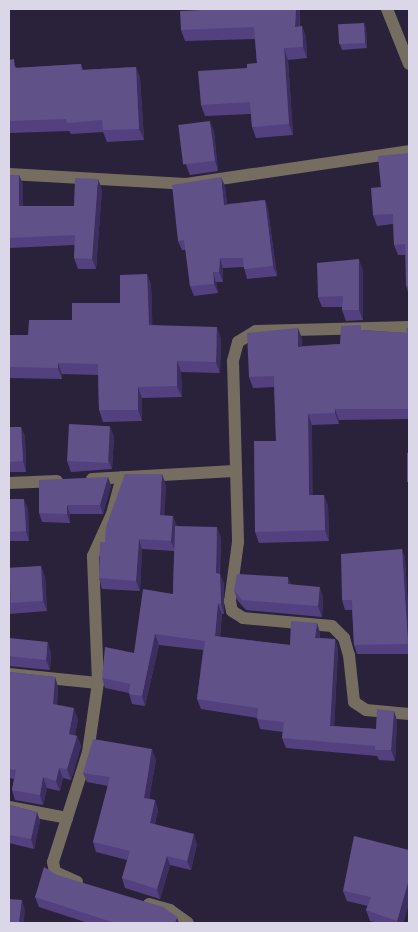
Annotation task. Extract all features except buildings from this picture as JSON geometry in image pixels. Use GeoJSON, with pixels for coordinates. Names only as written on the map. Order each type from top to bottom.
{"type":"FeatureCollection","features":[{"type":"Feature","properties":{"kind":"street"},"geometry":{"type":"LineString","coordinates":[[387,9],[409,64]]}},
{"type":"Feature","properties":{"kind":"street"},"geometry":{"type":"LineString","coordinates":[[9,174],[186,184],[409,151]]}},
{"type":"Feature","properties":{"kind":"street"},"geometry":{"type":"LineString","coordinates":[[409,327],[256,331],[238,342],[233,361],[234,471],[238,499],[238,542],[230,601],[232,612],[243,618],[332,626],[344,638],[349,655],[354,702],[366,710],[409,714]]}},
{"type":"Feature","properties":{"kind":"street"},"geometry":{"type":"LineString","coordinates":[[9,483],[234,471]]}},
{"type":"Feature","properties":{"kind":"street"},"geometry":{"type":"LineString","coordinates":[[90,886],[55,872],[53,862],[88,752],[98,683],[92,563],[95,550],[117,501],[122,477]]}},
{"type":"Feature","properties":{"kind":"street"},"geometry":{"type":"LineString","coordinates":[[9,674],[98,683]]}},
{"type":"Feature","properties":{"kind":"street"},"geometry":{"type":"LineString","coordinates":[[9,807],[67,818]]}},
{"type":"Feature","properties":{"kind":"street"},"geometry":{"type":"LineString","coordinates":[[134,899],[170,910],[188,923]]}}]}
